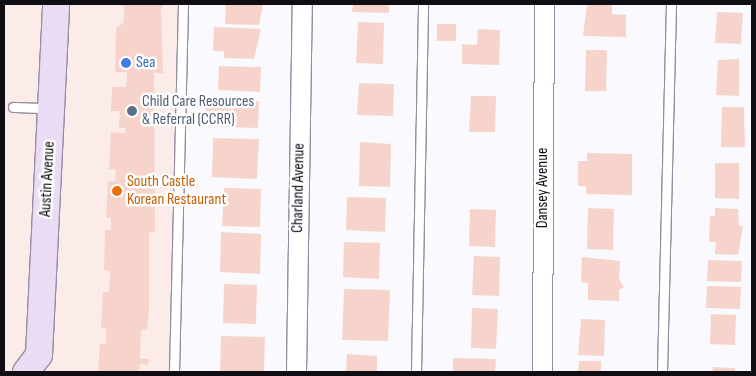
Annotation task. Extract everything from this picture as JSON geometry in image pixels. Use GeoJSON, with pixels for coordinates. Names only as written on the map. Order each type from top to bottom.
{"type":"FeatureCollection","features":[{"type":"Feature","properties":{"kind":"main road","name":"Austin Avenue"},"geometry":{"type":"LineString","coordinates":[[38,367],[56,4]]}},
{"type":"Feature","properties":{"kind":"street","name":"Charland Avenue"},"geometry":{"type":"LineString","coordinates":[[296,372],[302,4]]}},
{"type":"Feature","properties":{"kind":"street","name":"Dansey Avenue"},"geometry":{"type":"LineString","coordinates":[[542,372],[544,4]]}},
{"type":"Feature","properties":{"kind":"lane"},"geometry":{"type":"LineString","coordinates":[[174,372],[183,4]]}},
{"type":"Feature","properties":{"kind":"lane"},"geometry":{"type":"LineString","coordinates":[[416,372],[423,4]]}},
{"type":"Feature","properties":{"kind":"lane"},"geometry":{"type":"LineString","coordinates":[[662,372],[671,4]]}},
{"type":"Feature","properties":{"kind":"lane"},"geometry":{"type":"LineString","coordinates":[[13,107],[51,108]]}},
{"type":"Feature","properties":{"kind":"shaded area"},"geometry":{"type":"Polygon","coordinates":[[[4,4],[180,4],[169,372],[4,372],[4,4]]]}},
{"type":"Feature","properties":{"kind":"building"},"geometry":{"type":"Polygon","coordinates":[[[117,4],[165,4],[161,8],[163,73],[154,73],[155,232],[149,232],[149,308],[147,330],[141,330],[140,359],[149,359],[148,365],[140,364],[139,372],[98,372],[100,344],[106,344],[106,328],[101,328],[103,292],[109,292],[110,271],[104,270],[105,230],[111,230],[111,218],[106,218],[108,181],[115,181],[116,170],[109,169],[111,132],[125,133],[126,128],[119,128],[120,111],[111,111],[112,87],[126,87],[127,72],[115,72],[116,28],[124,22],[124,6],[117,4]]]}},
{"type":"Feature","properties":{"kind":"building"},"geometry":{"type":"Polygon","coordinates":[[[226,4],[263,4],[259,25],[225,24],[226,4]]]}},
{"type":"Feature","properties":{"kind":"building"},"geometry":{"type":"Polygon","coordinates":[[[353,4],[389,4],[389,13],[352,12],[353,4]]]}},
{"type":"Feature","properties":{"kind":"building"},"geometry":{"type":"Polygon","coordinates":[[[587,4],[612,4],[612,14],[626,15],[626,37],[583,36],[587,4]]]}},
{"type":"Feature","properties":{"kind":"building"},"geometry":{"type":"Polygon","coordinates":[[[717,12],[743,13],[741,44],[715,43],[717,12]]]}},
{"type":"Feature","properties":{"kind":"building"},"geometry":{"type":"Polygon","coordinates":[[[358,22],[384,23],[383,64],[356,63],[358,22]]]}},
{"type":"Feature","properties":{"kind":"building"},"geometry":{"type":"Polygon","coordinates":[[[437,24],[456,24],[456,41],[437,41],[437,24]]]}},
{"type":"Feature","properties":{"kind":"building"},"geometry":{"type":"Polygon","coordinates":[[[214,27],[261,29],[254,59],[224,58],[224,51],[213,51],[214,27]]]}},
{"type":"Feature","properties":{"kind":"building"},"geometry":{"type":"Polygon","coordinates":[[[478,29],[500,30],[499,65],[462,64],[462,44],[477,45],[478,29]]]}},
{"type":"Feature","properties":{"kind":"building"},"geometry":{"type":"Polygon","coordinates":[[[586,50],[607,50],[606,91],[585,91],[586,50]]]}},
{"type":"Feature","properties":{"kind":"building"},"geometry":{"type":"Polygon","coordinates":[[[739,59],[739,96],[716,95],[718,60],[739,59]]]}},
{"type":"Feature","properties":{"kind":"building"},"geometry":{"type":"Polygon","coordinates":[[[219,66],[261,67],[260,92],[218,90],[219,66]]]}},
{"type":"Feature","properties":{"kind":"building"},"geometry":{"type":"Polygon","coordinates":[[[359,83],[394,84],[393,116],[357,115],[359,83]]]}},
{"type":"Feature","properties":{"kind":"building"},"geometry":{"type":"Polygon","coordinates":[[[471,96],[496,96],[495,132],[469,132],[471,96]]]}},
{"type":"Feature","properties":{"kind":"building"},"geometry":{"type":"Polygon","coordinates":[[[205,99],[259,101],[258,128],[204,126],[205,99]]]}},
{"type":"Feature","properties":{"kind":"building"},"geometry":{"type":"Polygon","coordinates":[[[722,107],[744,107],[745,147],[721,147],[722,107]]]}},
{"type":"Feature","properties":{"kind":"building"},"geometry":{"type":"Polygon","coordinates":[[[213,138],[259,139],[257,179],[212,177],[213,138]]]}},
{"type":"Feature","properties":{"kind":"building"},"geometry":{"type":"Polygon","coordinates":[[[360,142],[391,144],[390,187],[359,186],[360,142]]]}},
{"type":"Feature","properties":{"kind":"building"},"geometry":{"type":"Polygon","coordinates":[[[587,153],[632,154],[632,195],[586,194],[586,186],[578,186],[578,161],[587,161],[587,153]]]}},
{"type":"Feature","properties":{"kind":"building"},"geometry":{"type":"Polygon","coordinates":[[[715,163],[739,163],[739,199],[715,198],[715,163]]]}},
{"type":"Feature","properties":{"kind":"building"},"geometry":{"type":"Polygon","coordinates":[[[224,188],[261,189],[260,227],[222,226],[224,188]]]}},
{"type":"Feature","properties":{"kind":"building"},"geometry":{"type":"Polygon","coordinates":[[[347,197],[386,198],[385,232],[346,230],[347,197]]]}},
{"type":"Feature","properties":{"kind":"building"},"geometry":{"type":"Polygon","coordinates":[[[588,208],[614,209],[613,250],[587,249],[588,208]]]}},
{"type":"Feature","properties":{"kind":"building"},"geometry":{"type":"Polygon","coordinates":[[[715,208],[738,209],[739,226],[743,226],[738,255],[715,254],[716,242],[709,242],[710,216],[715,216],[715,208]]]}},
{"type":"Feature","properties":{"kind":"building"},"geometry":{"type":"Polygon","coordinates":[[[470,209],[496,210],[495,247],[469,246],[470,209]]]}},
{"type":"Feature","properties":{"kind":"building"},"geometry":{"type":"Polygon","coordinates":[[[221,232],[261,234],[260,274],[220,272],[221,232]]]}},
{"type":"Feature","properties":{"kind":"building"},"geometry":{"type":"Polygon","coordinates":[[[344,242],[380,243],[379,279],[343,277],[344,242]]]}},
{"type":"Feature","properties":{"kind":"building"},"geometry":{"type":"Polygon","coordinates":[[[474,256],[500,257],[499,296],[472,295],[474,256]]]}},
{"type":"Feature","properties":{"kind":"building"},"geometry":{"type":"Polygon","coordinates":[[[582,257],[620,261],[619,279],[624,287],[619,290],[619,301],[588,300],[588,283],[581,282],[582,257]]]}},
{"type":"Feature","properties":{"kind":"building"},"geometry":{"type":"Polygon","coordinates":[[[708,260],[742,261],[741,282],[707,281],[708,260]]]}},
{"type":"Feature","properties":{"kind":"building"},"geometry":{"type":"Polygon","coordinates":[[[224,284],[257,285],[256,324],[223,323],[224,284]]]}},
{"type":"Feature","properties":{"kind":"building"},"geometry":{"type":"Polygon","coordinates":[[[707,286],[741,287],[740,309],[706,308],[707,286]]]}},
{"type":"Feature","properties":{"kind":"building"},"geometry":{"type":"Polygon","coordinates":[[[344,289],[390,290],[388,341],[342,340],[344,289]]]}},
{"type":"Feature","properties":{"kind":"building"},"geometry":{"type":"Polygon","coordinates":[[[472,308],[498,309],[496,349],[471,348],[472,308]]]}},
{"type":"Feature","properties":{"kind":"building"},"geometry":{"type":"Polygon","coordinates":[[[711,314],[736,315],[735,345],[710,344],[711,314]]]}},
{"type":"Feature","properties":{"kind":"building"},"geometry":{"type":"Polygon","coordinates":[[[581,319],[605,320],[604,356],[578,355],[581,319]]]}},
{"type":"Feature","properties":{"kind":"building"},"geometry":{"type":"Polygon","coordinates":[[[221,336],[265,337],[264,372],[220,372],[221,336]]]}},
{"type":"Feature","properties":{"kind":"building"},"geometry":{"type":"Polygon","coordinates":[[[347,354],[377,356],[377,372],[346,372],[347,354]]]}},
{"type":"Feature","properties":{"kind":"building"},"geometry":{"type":"Polygon","coordinates":[[[453,358],[496,359],[495,372],[453,372],[453,358]]]}},
{"type":"Feature","properties":{"kind":"building"},"geometry":{"type":"Polygon","coordinates":[[[579,361],[601,361],[601,372],[578,372],[579,361]]]}},
{"type":"Feature","properties":{"kind":"building"},"geometry":{"type":"Polygon","coordinates":[[[713,367],[735,368],[735,372],[712,372],[713,367]]]}},
{"type":"Feature","properties":{"kind":"place","name":"Sea"},"geometry":{"type":"Point","coordinates":[126,63]}},
{"type":"Feature","properties":{"kind":"place","name":"Child Care Resources & Referral (CCRR)"},"geometry":{"type":"Point","coordinates":[132,111]}},
{"type":"Feature","properties":{"kind":"place","name":"South Castle Korean Restaurant"},"geometry":{"type":"Point","coordinates":[117,191]}}]}
